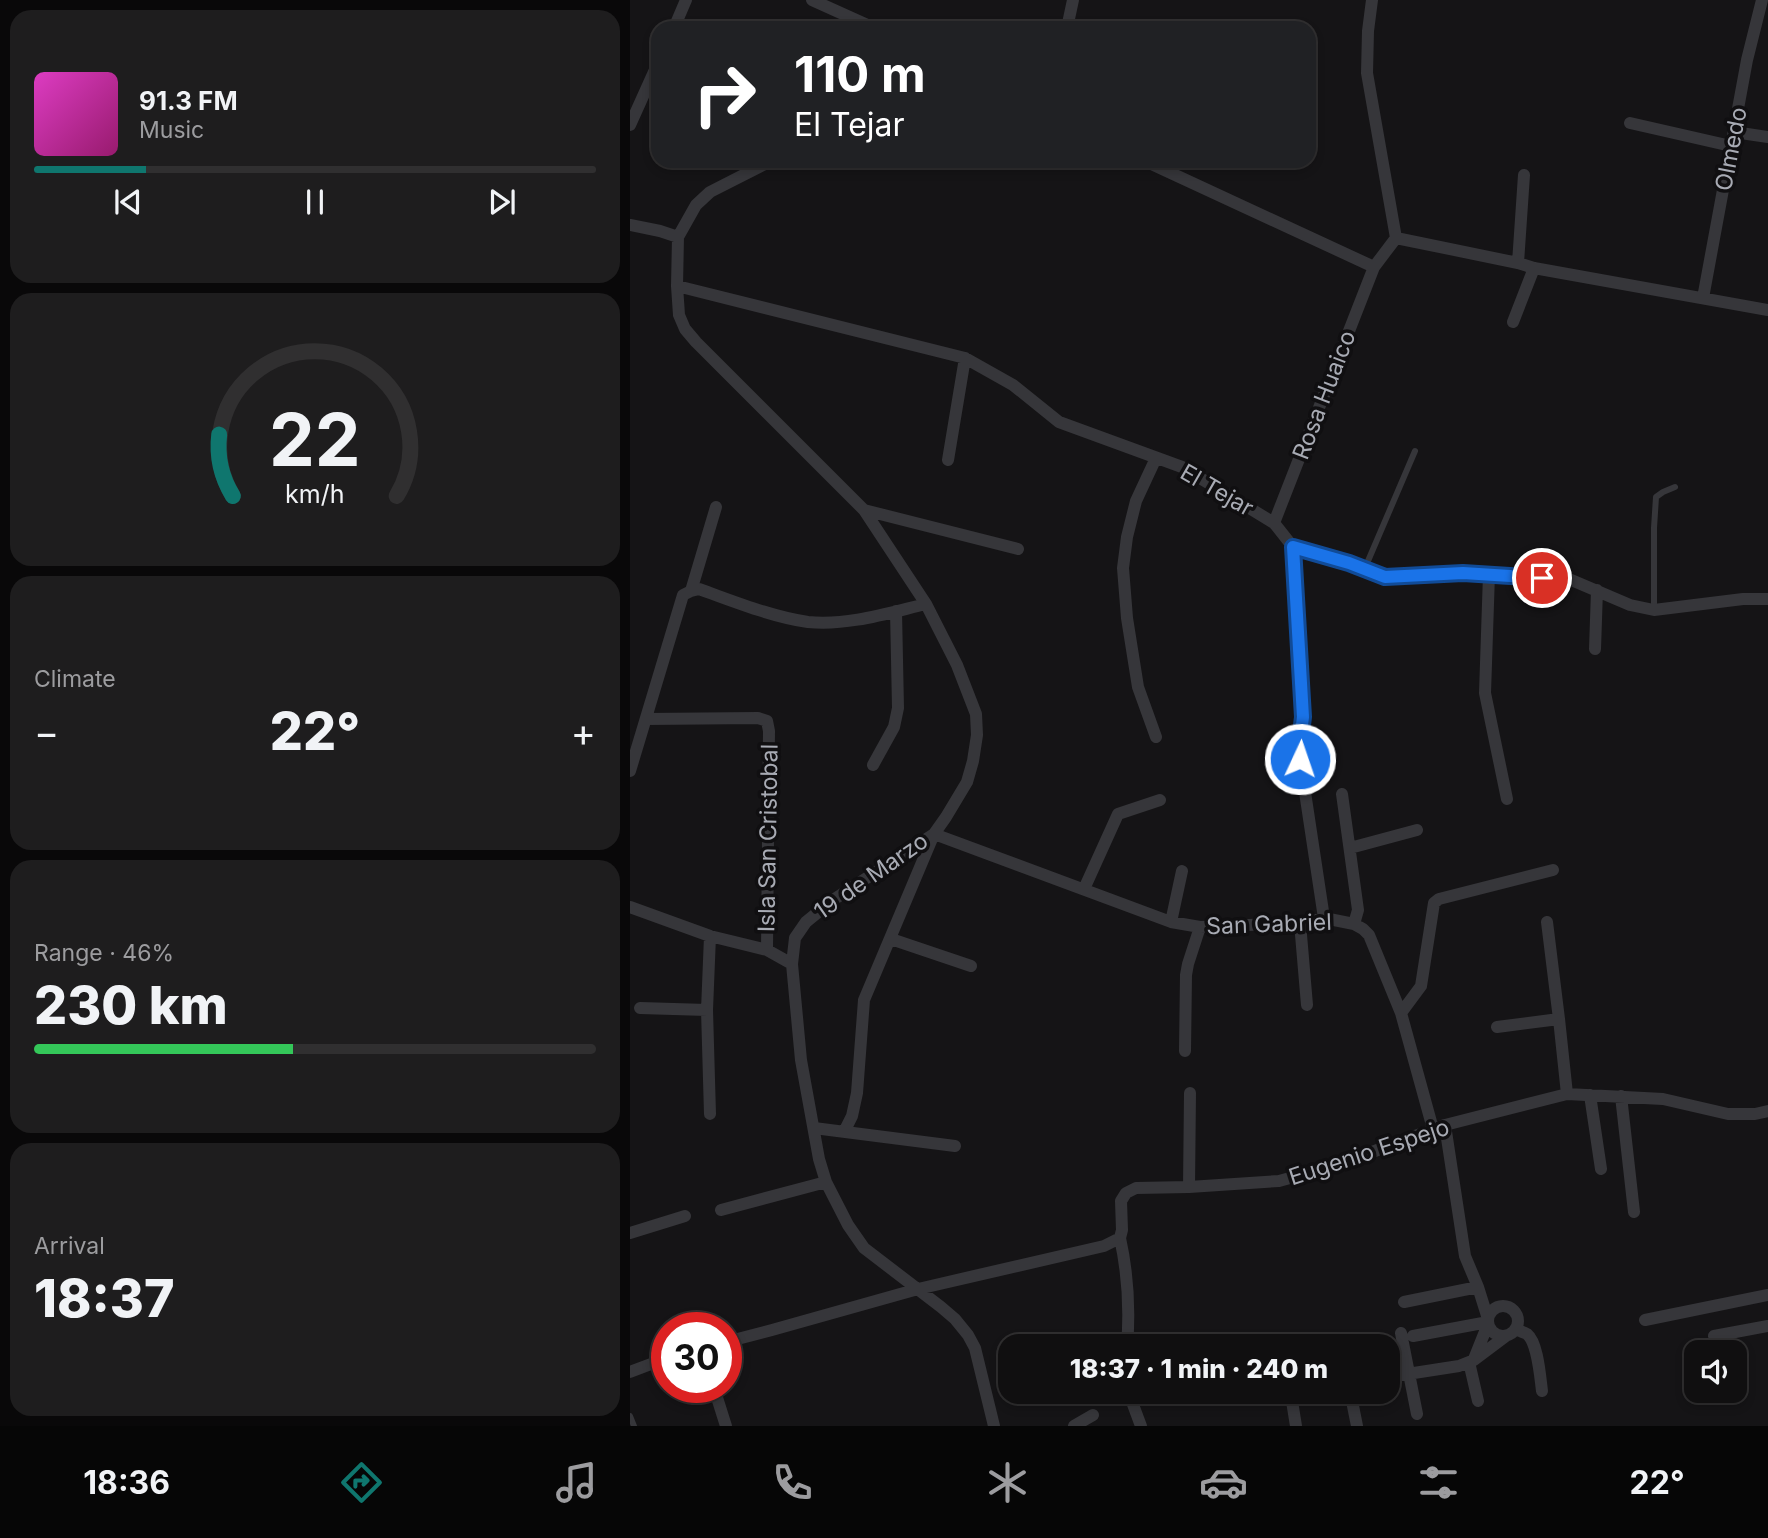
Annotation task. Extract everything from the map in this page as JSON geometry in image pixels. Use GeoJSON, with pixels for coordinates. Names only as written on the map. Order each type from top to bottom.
{"type":"FeatureCollection","features":[{"type":"Feature","properties":{"kind":"street"},"geometry":{"type":"LineString","coordinates":[[677,21],[686,0]]}},
{"type":"Feature","properties":{"kind":"street"},"geometry":{"type":"LineString","coordinates":[[812,0],[858,21]]}},
{"type":"Feature","properties":{"kind":"street"},"geometry":{"type":"LineString","coordinates":[[1068,21],[1073,0]]}},
{"type":"Feature","properties":{"kind":"street"},"geometry":{"type":"LineString","coordinates":[[1372,0],[1367,31],[1367,73],[1396,237],[1534,268],[1768,310]]}},
{"type":"Feature","properties":{"kind":"street","name":"Olmedo"},"geometry":{"type":"LineString","coordinates":[[1703,298],[1747,60],[1762,0]]}},
{"type":"Feature","properties":{"kind":"street"},"geometry":{"type":"LineString","coordinates":[[630,125],[651,78]]}},
{"type":"Feature","properties":{"kind":"street"},"geometry":{"type":"LineString","coordinates":[[1630,123],[1731,146]]}},
{"type":"Feature","properties":{"kind":"street"},"geometry":{"type":"LineString","coordinates":[[1734,132],[1768,137]]}},
{"type":"Feature","properties":{"kind":"street"},"geometry":{"type":"LineString","coordinates":[[630,225],[670,234],[710,192],[757,168]]}},
{"type":"Feature","properties":{"kind":"street"},"geometry":{"type":"LineString","coordinates":[[1160,168],[1374,267]]}},
{"type":"Feature","properties":{"kind":"street"},"geometry":{"type":"LineString","coordinates":[[1518,263],[1524,175]]}},
{"type":"Feature","properties":{"kind":"street","name":"19 de Marzo"},"geometry":{"type":"LineString","coordinates":[[670,234],[679,315],[685,329],[864,510],[913,607],[957,665],[976,714],[973,761],[967,782],[934,834],[833,900],[806,922],[794,938],[790,963],[801,1060],[826,1182],[842,1215],[864,1248],[955,1319],[972,1341],[994,1426]]}},
{"type":"Feature","properties":{"kind":"street","name":"Rosa Huaico"},"geometry":{"type":"LineString","coordinates":[[1274,523],[1374,267],[1396,237]]}},
{"type":"Feature","properties":{"kind":"street"},"geometry":{"type":"LineString","coordinates":[[1513,322],[1534,268]]}},
{"type":"Feature","properties":{"kind":"street","name":"El Tejar"},"geometry":{"type":"LineString","coordinates":[[677,286],[965,358],[1013,385],[1059,422],[1182,467],[1274,523],[1293,547]]}},
{"type":"Feature","properties":{"kind":"street"},"geometry":{"type":"LineString","coordinates":[[948,460],[965,358]]}},
{"type":"Feature","properties":{"kind":"street"},"geometry":{"type":"LineString","coordinates":[[1156,458],[1136,501],[1123,568],[1127,618],[1138,687],[1156,737]]}},
{"type":"Feature","properties":{"kind":"street"},"geometry":{"type":"LineString","coordinates":[[691,591],[716,507]]}},
{"type":"Feature","properties":{"kind":"street"},"geometry":{"type":"LineString","coordinates":[[864,510],[1018,549]]}},
{"type":"Feature","properties":{"kind":"street"},"geometry":{"type":"LineString","coordinates":[[1324,918],[1300,759],[1303,717],[1293,547],[1365,568],[1385,577],[1463,573],[1569,579],[1630,605],[1654,610],[1743,599],[1768,599]]}},
{"type":"Feature","properties":{"kind":"street"},"geometry":{"type":"LineString","coordinates":[[1489,574],[1485,693],[1507,799]]}},
{"type":"Feature","properties":{"kind":"street"},"geometry":{"type":"LineString","coordinates":[[630,771],[683,595],[699,589],[808,622],[855,620],[913,607],[894,727],[873,765]]}},
{"type":"Feature","properties":{"kind":"street"},"geometry":{"type":"LineString","coordinates":[[1595,649],[1597,590]]}},
{"type":"Feature","properties":{"kind":"street","name":"Isla San Cristobal"},"geometry":{"type":"LineString","coordinates":[[646,719],[758,718],[767,722],[768,951]]}},
{"type":"Feature","properties":{"kind":"street"},"geometry":{"type":"LineString","coordinates":[[1342,794],[1358,910],[1354,924]]}},
{"type":"Feature","properties":{"kind":"street"},"geometry":{"type":"LineString","coordinates":[[1084,889],[1118,814],[1160,800]]}},
{"type":"Feature","properties":{"kind":"street"},"geometry":{"type":"LineString","coordinates":[[1350,848],[1417,830]]}},
{"type":"Feature","properties":{"kind":"street"},"geometry":{"type":"LineString","coordinates":[[844,1132],[852,1116],[857,1093],[864,1000],[934,834]]}},
{"type":"Feature","properties":{"kind":"street","name":"San Gabriel"},"geometry":{"type":"LineString","coordinates":[[934,834],[1171,922],[1200,927],[1300,923],[1324,918],[1354,924],[1363,929],[1369,935],[1401,1013],[1439,1127],[1465,1256],[1488,1321]]}},
{"type":"Feature","properties":{"kind":"street"},"geometry":{"type":"LineString","coordinates":[[1401,1013],[1422,986],[1434,903],[1439,899],[1553,870]]}},
{"type":"Feature","properties":{"kind":"street"},"geometry":{"type":"LineString","coordinates":[[1171,922],[1182,871]]}},
{"type":"Feature","properties":{"kind":"street"},"geometry":{"type":"LineString","coordinates":[[630,907],[710,936],[768,951],[790,963]]}},
{"type":"Feature","properties":{"kind":"street"},"geometry":{"type":"LineString","coordinates":[[1547,922],[1567,1094]]}},
{"type":"Feature","properties":{"kind":"street"},"geometry":{"type":"LineString","coordinates":[[1300,923],[1307,1005]]}},
{"type":"Feature","properties":{"kind":"street"},"geometry":{"type":"LineString","coordinates":[[1185,1051],[1186,975],[1200,927]]}},
{"type":"Feature","properties":{"kind":"street"},"geometry":{"type":"LineString","coordinates":[[710,936],[707,1010],[710,1114]]}},
{"type":"Feature","properties":{"kind":"street"},"geometry":{"type":"LineString","coordinates":[[891,939],[971,966]]}},
{"type":"Feature","properties":{"kind":"street"},"geometry":{"type":"LineString","coordinates":[[640,1008],[707,1010]]}},
{"type":"Feature","properties":{"kind":"street"},"geometry":{"type":"LineString","coordinates":[[1497,1027],[1559,1019]]}},
{"type":"Feature","properties":{"kind":"street"},"geometry":{"type":"LineString","coordinates":[[1189,1188],[1190,1093]]}},
{"type":"Feature","properties":{"kind":"street","name":"Eugenio Espejo"},"geometry":{"type":"LineString","coordinates":[[1120,1238],[1121,1201],[1126,1193],[1136,1188],[1189,1188],[1279,1181],[1337,1165],[1439,1127],[1567,1094],[1663,1099],[1728,1114],[1768,1111]]}},
{"type":"Feature","properties":{"kind":"street"},"geometry":{"type":"LineString","coordinates":[[1590,1095],[1601,1169]]}},
{"type":"Feature","properties":{"kind":"street"},"geometry":{"type":"LineString","coordinates":[[1620,1096],[1634,1212]]}},
{"type":"Feature","properties":{"kind":"street"},"geometry":{"type":"LineString","coordinates":[[814,1128],[955,1146]]}},
{"type":"Feature","properties":{"kind":"street"},"geometry":{"type":"LineString","coordinates":[[721,1210],[826,1182]]}},
{"type":"Feature","properties":{"kind":"street"},"geometry":{"type":"LineString","coordinates":[[630,1233],[685,1216]]}},
{"type":"Feature","properties":{"kind":"street"},"geometry":{"type":"LineString","coordinates":[[742,1338],[918,1289],[1104,1247],[1120,1238],[1129,1294],[1128,1334]]}},
{"type":"Feature","properties":{"kind":"street"},"geometry":{"type":"LineString","coordinates":[[1400,1375],[1459,1366],[1471,1361],[1518,1325],[1517,1315],[1511,1308],[1502,1306],[1476,1282],[1404,1302]]}},
{"type":"Feature","properties":{"kind":"street"},"geometry":{"type":"LineString","coordinates":[[1645,1320],[1768,1296]]}},
{"type":"Feature","properties":{"kind":"street"},"geometry":{"type":"LineString","coordinates":[[1478,1401],[1471,1361],[1493,1310],[1502,1306]]}},
{"type":"Feature","properties":{"kind":"street"},"geometry":{"type":"LineString","coordinates":[[1488,1321],[1496,1335],[1511,1332],[1528,1335],[1535,1350],[1542,1391]]}},
{"type":"Feature","properties":{"kind":"street"},"geometry":{"type":"LineString","coordinates":[[1417,1415],[1409,1374],[1407,1335],[1488,1321]]}},
{"type":"Feature","properties":{"kind":"street"},"geometry":{"type":"LineString","coordinates":[[1714,1336],[1768,1326]]}},
{"type":"Feature","properties":{"kind":"street"},"geometry":{"type":"LineString","coordinates":[[630,1372],[651,1365]]}},
{"type":"Feature","properties":{"kind":"street"},"geometry":{"type":"LineString","coordinates":[[719,1403],[726,1426]]}},
{"type":"Feature","properties":{"kind":"street"},"geometry":{"type":"LineString","coordinates":[[1132,1404],[1140,1426]]}},
{"type":"Feature","properties":{"kind":"street"},"geometry":{"type":"LineString","coordinates":[[1292,1404],[1296,1426]]}},
{"type":"Feature","properties":{"kind":"street"},"geometry":{"type":"LineString","coordinates":[[1353,1404],[1357,1426]]}},
{"type":"Feature","properties":{"kind":"street"},"geometry":{"type":"LineString","coordinates":[[1074,1426],[1093,1415]]}},
{"type":"Feature","properties":{"kind":"lane"},"geometry":{"type":"LineString","coordinates":[[1365,568],[1415,451]]}},
{"type":"Feature","properties":{"kind":"lane"},"geometry":{"type":"LineString","coordinates":[[1654,610],[1656,497],[1675,487]]}},
{"type":"Feature","properties":{"kind":"lane"},"geometry":{"type":"LineString","coordinates":[[630,1416],[634,1426]]}},
{"type":"Feature","properties":{"kind":"route"},"geometry":{"type":"LineString","coordinates":[[1300,759],[1303,717],[1293,547],[1365,568],[1385,577],[1463,573],[1542,578]]}}]}
